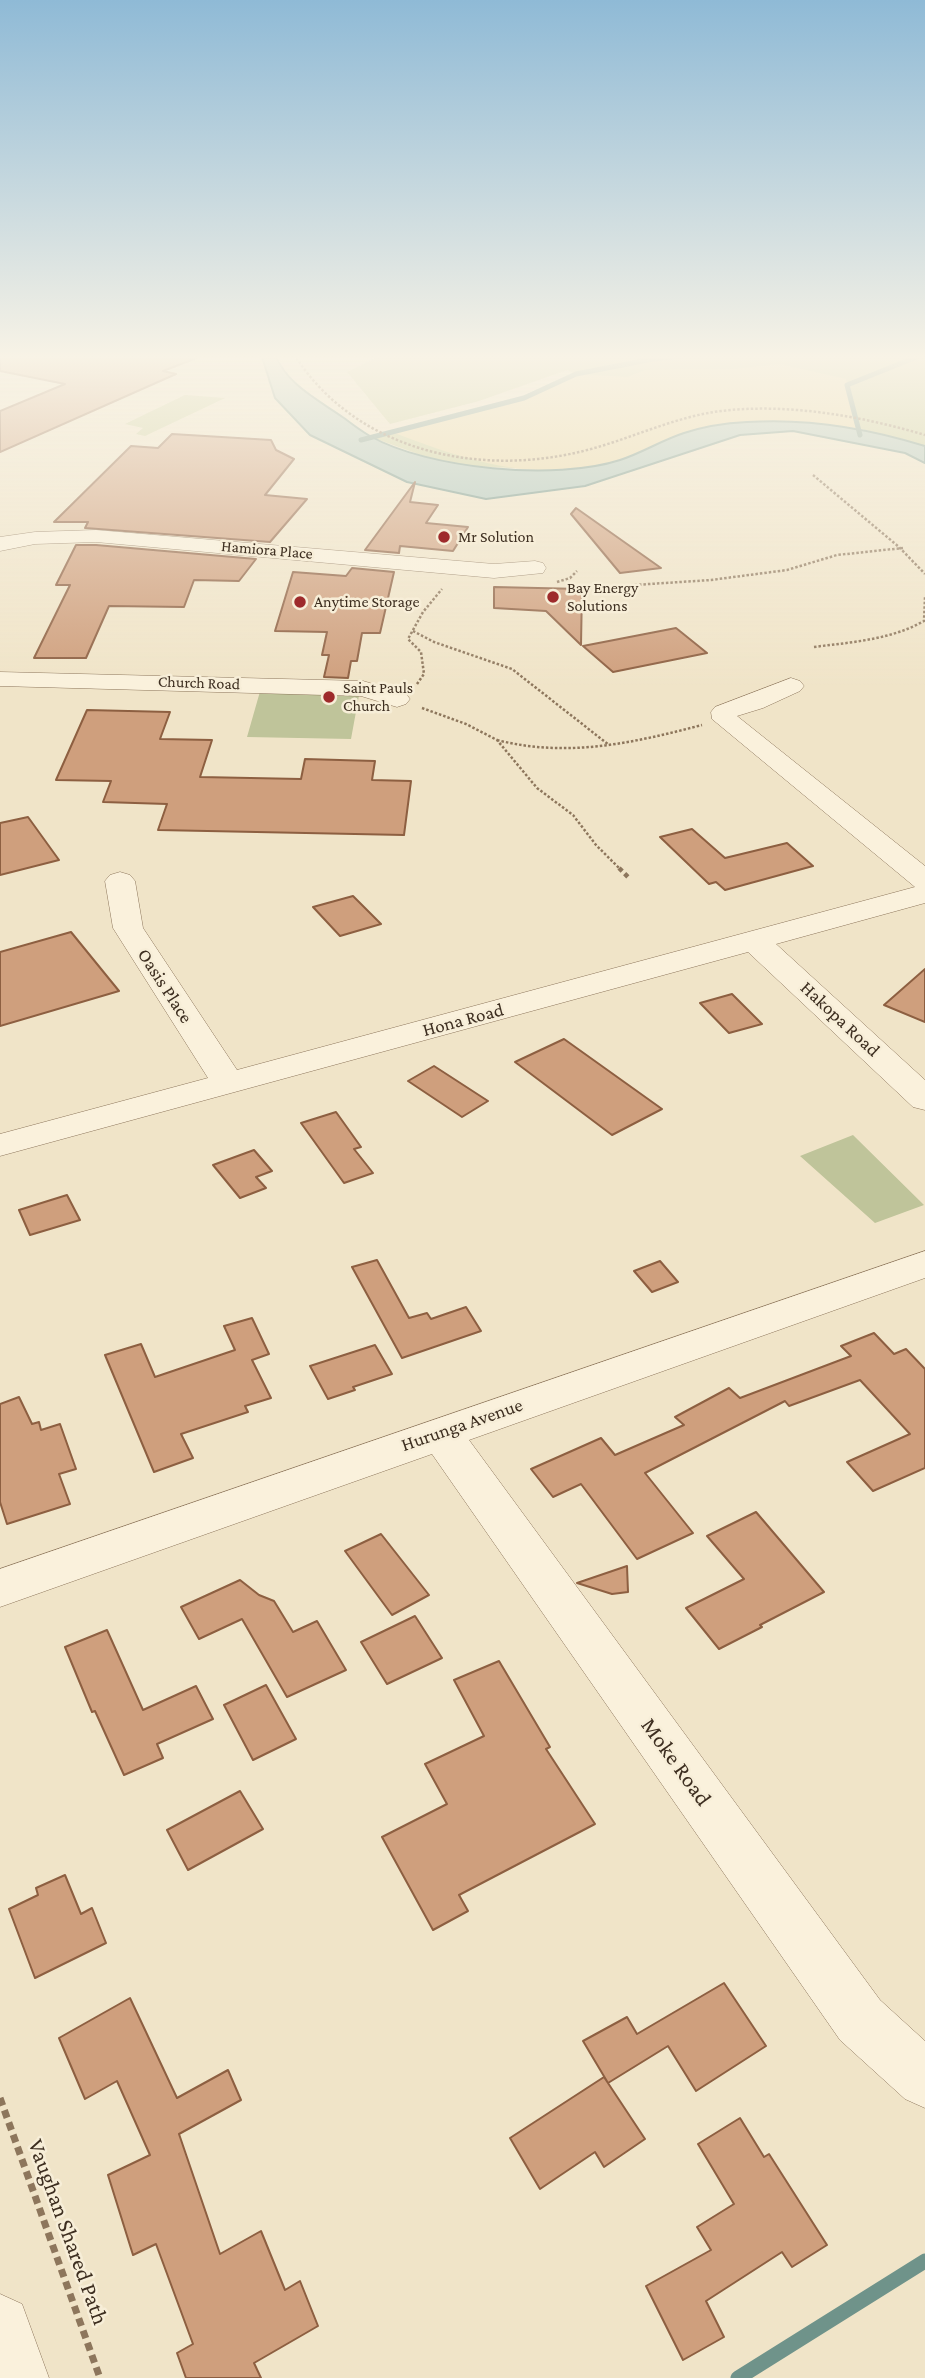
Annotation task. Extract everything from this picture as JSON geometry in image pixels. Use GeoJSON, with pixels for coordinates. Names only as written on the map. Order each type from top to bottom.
{"type":"FeatureCollection","features":[{"type":"Feature","properties":{"kind":"street","name":"Hamiora Place"},"geometry":{"type":"LineString","coordinates":[[0,544],[35,538],[96,536],[451,567],[494,570],[535,568]]}},
{"type":"Feature","properties":{"kind":"street","name":"Church Road"},"geometry":{"type":"LineString","coordinates":[[0,679],[363,688],[397,699]]}},
{"type":"Feature","properties":{"kind":"street"},"geometry":{"type":"LineString","coordinates":[[791,686],[754,703],[724,712],[724,719],[925,881]]}},
{"type":"Feature","properties":{"kind":"street","name":"Oasis Place"},"geometry":{"type":"LineString","coordinates":[[120,881],[128,928],[229,1083]]}},
{"type":"Feature","properties":{"kind":"street","name":"Hona Road"},"geometry":{"type":"LineString","coordinates":[[0,1145],[925,894]]}},
{"type":"Feature","properties":{"kind":"street","name":"Hakopa Road"},"geometry":{"type":"LineString","coordinates":[[755,941],[925,1099]]}},
{"type":"Feature","properties":{"kind":"street","name":"Hurunga Avenue"},"geometry":{"type":"LineString","coordinates":[[0,1588],[924,1266]]}},
{"type":"Feature","properties":{"kind":"street","name":"Moke Road"},"geometry":{"type":"LineString","coordinates":[[440,1433],[860,2020],[925,2079]]}},
{"type":"Feature","properties":{"kind":"street"},"geometry":{"type":"LineString","coordinates":[[0,2326],[17,2378]]}},
{"type":"Feature","properties":{"kind":"path"},"geometry":{"type":"LineString","coordinates":[[813,475],[830,492],[903,548],[925,573]]}},
{"type":"Feature","properties":{"kind":"path"},"geometry":{"type":"LineString","coordinates":[[603,587],[711,580],[787,570],[837,555],[903,548]]}},
{"type":"Feature","properties":{"kind":"path"},"geometry":{"type":"LineString","coordinates":[[397,699],[414,687],[424,674],[421,652],[408,639],[423,612],[445,586],[451,567]]}},
{"type":"Feature","properties":{"kind":"path"},"geometry":{"type":"LineString","coordinates":[[557,583],[570,578],[577,571]]}},
{"type":"Feature","properties":{"kind":"path"},"geometry":{"type":"LineString","coordinates":[[814,647],[860,642],[911,629],[924,621],[925,597]]}},
{"type":"Feature","properties":{"kind":"path"},"geometry":{"type":"LineString","coordinates":[[413,631],[434,642],[512,668],[610,746]]}},
{"type":"Feature","properties":{"kind":"path"},"geometry":{"type":"LineString","coordinates":[[397,699],[516,746],[560,749],[610,746],[724,719]]}},
{"type":"Feature","properties":{"kind":"path"},"geometry":{"type":"LineString","coordinates":[[497,740],[537,788],[572,815],[596,845],[628,877]]}},
{"type":"Feature","properties":{"kind":"path","name":"Vaughan Shared Path"},"geometry":{"type":"LineString","coordinates":[[0,2098],[100,2378]]}},
{"type":"Feature","properties":{"kind":"green space"},"geometry":{"type":"Polygon","coordinates":[[[464,465],[592,465],[558,470],[464,465]]]}},
{"type":"Feature","properties":{"kind":"green space"},"geometry":{"type":"Polygon","coordinates":[[[261,688],[360,690],[351,739],[247,737],[261,688]]]}},
{"type":"Feature","properties":{"kind":"green space"},"geometry":{"type":"Polygon","coordinates":[[[853,1135],[924,1205],[875,1223],[800,1156],[853,1135]]]}},
{"type":"Feature","properties":{"kind":"sand"},"geometry":{"type":"Polygon","coordinates":[[[498,465],[600,465],[558,470],[498,465]]]}},
{"type":"Feature","properties":{"kind":"water"},"geometry":{"type":"Polygon","coordinates":[[[372,465],[467,465],[562,470],[598,465],[649,465],[585,486],[486,499],[407,482],[372,465]]]}},
{"type":"Feature","properties":{"kind":"building"},"geometry":{"type":"Polygon","coordinates":[[[112,465],[289,465],[265,495],[307,499],[270,542],[85,528],[88,522],[54,522],[112,465]]]}},
{"type":"Feature","properties":{"kind":"building"},"geometry":{"type":"Polygon","coordinates":[[[415,482],[410,502],[438,505],[426,523],[468,527],[453,551],[400,546],[399,553],[365,550],[415,482]]]}},
{"type":"Feature","properties":{"kind":"building"},"geometry":{"type":"Polygon","coordinates":[[[576,508],[661,568],[620,573],[571,514],[576,508]]]}},
{"type":"Feature","properties":{"kind":"building"},"geometry":{"type":"Polygon","coordinates":[[[76,545],[256,559],[239,581],[194,580],[184,607],[109,606],[86,658],[34,658],[70,585],[56,585],[76,545]]]}},
{"type":"Feature","properties":{"kind":"building"},"geometry":{"type":"Polygon","coordinates":[[[352,568],[394,572],[380,633],[362,633],[357,661],[351,661],[348,678],[324,677],[329,655],[322,655],[327,632],[275,631],[293,572],[346,576],[352,568]]]}},
{"type":"Feature","properties":{"kind":"building"},"geometry":{"type":"Polygon","coordinates":[[[494,587],[582,589],[581,645],[546,611],[494,608],[494,587]]]}},
{"type":"Feature","properties":{"kind":"building"},"geometry":{"type":"Polygon","coordinates":[[[676,628],[707,653],[613,672],[583,646],[676,628]]]}},
{"type":"Feature","properties":{"kind":"building"},"geometry":{"type":"Polygon","coordinates":[[[87,710],[170,712],[160,739],[212,740],[200,777],[301,779],[305,759],[375,761],[372,780],[411,781],[404,835],[158,830],[167,804],[103,802],[111,781],[56,780],[87,710]]]}},
{"type":"Feature","properties":{"kind":"building"},"geometry":{"type":"Polygon","coordinates":[[[28,817],[59,860],[0,875],[0,823],[28,817]]]}},
{"type":"Feature","properties":{"kind":"building"},"geometry":{"type":"Polygon","coordinates":[[[692,829],[725,858],[787,843],[813,866],[725,890],[716,882],[709,884],[660,837],[692,829]]]}},
{"type":"Feature","properties":{"kind":"building"},"geometry":{"type":"Polygon","coordinates":[[[353,896],[381,924],[340,936],[313,907],[353,896]]]}},
{"type":"Feature","properties":{"kind":"building"},"geometry":{"type":"Polygon","coordinates":[[[71,932],[119,991],[0,1026],[0,952],[71,932]]]}},
{"type":"Feature","properties":{"kind":"building"},"geometry":{"type":"Polygon","coordinates":[[[925,969],[925,1022],[884,1005],[925,969]]]}},
{"type":"Feature","properties":{"kind":"building"},"geometry":{"type":"Polygon","coordinates":[[[732,994],[762,1024],[729,1033],[700,1003],[732,994]]]}},
{"type":"Feature","properties":{"kind":"building"},"geometry":{"type":"Polygon","coordinates":[[[564,1039],[662,1109],[612,1135],[515,1062],[564,1039]]]}},
{"type":"Feature","properties":{"kind":"building"},"geometry":{"type":"Polygon","coordinates":[[[434,1066],[488,1101],[462,1117],[408,1081],[434,1066]]]}},
{"type":"Feature","properties":{"kind":"building"},"geometry":{"type":"Polygon","coordinates":[[[336,1112],[361,1147],[354,1149],[373,1173],[344,1183],[301,1123],[336,1112]]]}},
{"type":"Feature","properties":{"kind":"building"},"geometry":{"type":"Polygon","coordinates":[[[254,1150],[272,1171],[256,1177],[266,1188],[240,1198],[213,1165],[254,1150]]]}},
{"type":"Feature","properties":{"kind":"building"},"geometry":{"type":"Polygon","coordinates":[[[67,1195],[80,1220],[30,1235],[19,1210],[67,1195]]]}},
{"type":"Feature","properties":{"kind":"building"},"geometry":{"type":"Polygon","coordinates":[[[377,1260],[409,1318],[427,1313],[431,1319],[466,1307],[481,1331],[402,1358],[352,1267],[377,1260]]]}},
{"type":"Feature","properties":{"kind":"building"},"geometry":{"type":"Polygon","coordinates":[[[660,1261],[678,1282],[652,1292],[634,1271],[660,1261]]]}},
{"type":"Feature","properties":{"kind":"building"},"geometry":{"type":"Polygon","coordinates":[[[252,1318],[269,1354],[252,1360],[271,1398],[245,1406],[248,1412],[181,1434],[193,1458],[154,1472],[105,1355],[141,1344],[155,1377],[235,1350],[224,1326],[252,1318]]]}},
{"type":"Feature","properties":{"kind":"building"},"geometry":{"type":"Polygon","coordinates":[[[874,1333],[894,1354],[906,1349],[925,1369],[925,1468],[873,1491],[847,1462],[910,1434],[860,1380],[789,1406],[785,1401],[645,1473],[693,1533],[637,1559],[581,1484],[553,1497],[531,1469],[601,1438],[615,1455],[684,1425],[675,1417],[729,1388],[740,1398],[851,1356],[841,1346],[874,1333]]]}},
{"type":"Feature","properties":{"kind":"building"},"geometry":{"type":"Polygon","coordinates":[[[375,1345],[392,1374],[328,1399],[310,1366],[375,1345]]]}},
{"type":"Feature","properties":{"kind":"building"},"geometry":{"type":"Polygon","coordinates":[[[19,1397],[32,1424],[39,1422],[41,1430],[60,1424],[76,1469],[59,1474],[70,1504],[7,1524],[0,1502],[0,1404],[19,1397]]]}},
{"type":"Feature","properties":{"kind":"building"},"geometry":{"type":"Polygon","coordinates":[[[756,1512],[824,1592],[719,1649],[686,1608],[744,1579],[707,1536],[756,1512]]]}},
{"type":"Feature","properties":{"kind":"building"},"geometry":{"type":"Polygon","coordinates":[[[381,1534],[429,1595],[392,1615],[345,1551],[381,1534]]]}},
{"type":"Feature","properties":{"kind":"building"},"geometry":{"type":"Polygon","coordinates":[[[627,1566],[628,1592],[612,1594],[577,1583],[627,1566]]]}},
{"type":"Feature","properties":{"kind":"building"},"geometry":{"type":"Polygon","coordinates":[[[240,1580],[259,1595],[274,1601],[293,1632],[317,1621],[346,1670],[287,1697],[242,1619],[199,1639],[181,1607],[240,1580]]]}},
{"type":"Feature","properties":{"kind":"building"},"geometry":{"type":"Polygon","coordinates":[[[415,1616],[442,1658],[387,1684],[361,1642],[415,1616]]]}},
{"type":"Feature","properties":{"kind":"building"},"geometry":{"type":"Polygon","coordinates":[[[107,1630],[143,1710],[196,1686],[213,1719],[157,1744],[163,1758],[124,1775],[95,1711],[92,1712],[65,1647],[107,1630]]]}},
{"type":"Feature","properties":{"kind":"building"},"geometry":{"type":"Polygon","coordinates":[[[499,1661],[550,1747],[546,1749],[595,1824],[459,1895],[468,1911],[433,1930],[382,1837],[447,1804],[425,1764],[484,1736],[454,1680],[499,1661]]]}},
{"type":"Feature","properties":{"kind":"building"},"geometry":{"type":"Polygon","coordinates":[[[266,1685],[296,1739],[253,1760],[224,1705],[266,1685]]]}},
{"type":"Feature","properties":{"kind":"building"},"geometry":{"type":"Polygon","coordinates":[[[240,1791],[263,1829],[188,1870],[167,1830],[240,1791]]]}},
{"type":"Feature","properties":{"kind":"building"},"geometry":{"type":"Polygon","coordinates":[[[65,1875],[81,1914],[92,1908],[106,1943],[35,1978],[9,1909],[38,1895],[36,1888],[65,1875]]]}},
{"type":"Feature","properties":{"kind":"building"},"geometry":{"type":"Polygon","coordinates":[[[724,1983],[766,2046],[696,2091],[668,2046],[608,2083],[583,2041],[627,2017],[637,2034],[724,1983]]]}},
{"type":"Feature","properties":{"kind":"building"},"geometry":{"type":"Polygon","coordinates":[[[130,1998],[177,2098],[228,2070],[241,2100],[179,2134],[220,2254],[261,2231],[285,2290],[300,2281],[318,2326],[254,2363],[261,2378],[186,2378],[177,2353],[193,2344],[156,2244],[133,2255],[108,2175],[150,2155],[117,2081],[85,2099],[59,2038],[130,1998]]]}},
{"type":"Feature","properties":{"kind":"building"},"geometry":{"type":"Polygon","coordinates":[[[604,2077],[645,2139],[604,2167],[595,2152],[540,2189],[510,2138],[604,2077]]]}},
{"type":"Feature","properties":{"kind":"building"},"geometry":{"type":"Polygon","coordinates":[[[740,2118],[764,2157],[769,2154],[827,2245],[792,2267],[782,2252],[706,2301],[724,2337],[683,2360],[646,2286],[711,2250],[697,2227],[734,2204],[698,2144],[740,2118]]]}},
{"type":"Feature","properties":{"kind":"waterway"},"geometry":{"type":"LineString","coordinates":[[738,2378],[925,2261]]}},
{"type":"Feature","properties":{"kind":"place","name":"Mr Solution"},"geometry":{"type":"Point","coordinates":[444,537]}},
{"type":"Feature","properties":{"kind":"place","name":"Bay Energy Solutions"},"geometry":{"type":"Point","coordinates":[553,597]}},
{"type":"Feature","properties":{"kind":"place","name":"Anytime Storage"},"geometry":{"type":"Point","coordinates":[300,602]}},
{"type":"Feature","properties":{"kind":"place","name":"Saint Pauls Church"},"geometry":{"type":"Point","coordinates":[329,697]}}]}
